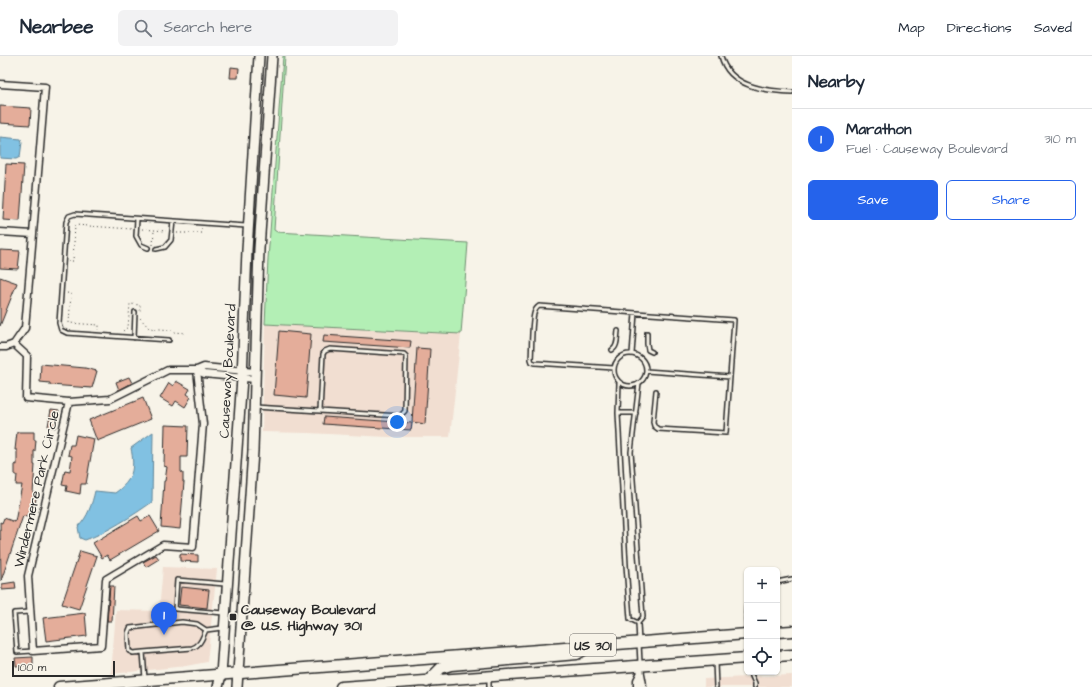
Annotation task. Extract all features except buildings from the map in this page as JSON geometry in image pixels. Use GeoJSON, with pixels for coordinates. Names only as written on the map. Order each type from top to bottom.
{"type":"FeatureCollection","features":[{"type":"Feature","properties":{"kind":"main road","name":"Causeway Boulevard"},"geometry":{"type":"LineString","coordinates":[[218,687],[221,675],[242,374],[248,226],[259,56]]}},
{"type":"Feature","properties":{"kind":"main road","name":"Causeway Boulevard"},"geometry":{"type":"LineString","coordinates":[[236,687],[255,408],[259,249],[272,56]]}},
{"type":"Feature","properties":{"kind":"main road"},"geometry":{"type":"LineString","coordinates":[[780,632],[792,631]]}},
{"type":"Feature","properties":{"kind":"main road","name":"US 301"},"geometry":{"type":"LineString","coordinates":[[59,687],[744,633]]}},
{"type":"Feature","properties":{"kind":"main road"},"geometry":{"type":"LineString","coordinates":[[427,684],[441,668],[450,665],[577,654],[591,646]]}},
{"type":"Feature","properties":{"kind":"main road"},"geometry":{"type":"LineString","coordinates":[[780,656],[792,655]]}},
{"type":"Feature","properties":{"kind":"main road","name":"US 301"},"geometry":{"type":"LineString","coordinates":[[341,687],[489,682],[640,670],[715,661],[744,661]]}},
{"type":"Feature","properties":{"kind":"street"},"geometry":{"type":"LineString","coordinates":[[0,84],[45,87],[25,328],[14,344],[6,347],[0,346]]}},
{"type":"Feature","properties":{"kind":"street"},"geometry":{"type":"LineString","coordinates":[[0,232],[33,234]]}},
{"type":"Feature","properties":{"kind":"street"},"geometry":{"type":"LineString","coordinates":[[14,344],[27,356],[26,398],[69,402],[110,399],[168,370],[197,370],[204,374],[255,375]]}},
{"type":"Feature","properties":{"kind":"street"},"geometry":{"type":"LineString","coordinates":[[33,651],[101,646],[106,579],[163,545],[193,547],[203,424],[197,370]]}},
{"type":"Feature","properties":{"kind":"street","name":"Windermere Park Circle"},"geometry":{"type":"LineString","coordinates":[[33,651],[28,576],[69,402]]}},
{"type":"Feature","properties":{"kind":"street"},"geometry":{"type":"LineString","coordinates":[[637,687],[637,680],[640,670]]}},
{"type":"Feature","properties":{"kind":"street"},"geometry":{"type":"LineString","coordinates":[[640,670],[643,679],[643,687]]}},
{"type":"Feature","properties":{"kind":"lane"},"geometry":{"type":"LineString","coordinates":[[721,56],[730,74],[743,83],[761,89],[792,92]]}},
{"type":"Feature","properties":{"kind":"lane"},"geometry":{"type":"LineString","coordinates":[[169,340],[67,333],[61,330],[59,323],[66,222],[69,216],[75,214],[248,226]]}},
{"type":"Feature","properties":{"kind":"lane"},"geometry":{"type":"LineString","coordinates":[[137,219],[136,236],[141,245],[148,248]]}},
{"type":"Feature","properties":{"kind":"lane"},"geometry":{"type":"LineString","coordinates":[[156,248],[165,247],[171,240],[173,221]]}},
{"type":"Feature","properties":{"kind":"lane"},"geometry":{"type":"LineString","coordinates":[[614,368],[532,362],[534,311],[539,306],[734,320],[726,433],[658,429],[654,426],[653,422],[656,391]]}},
{"type":"Feature","properties":{"kind":"lane"},"geometry":{"type":"LineString","coordinates":[[134,338],[135,312]]}},
{"type":"Feature","properties":{"kind":"lane"},"geometry":{"type":"LineString","coordinates":[[632,354],[635,313]]}},
{"type":"Feature","properties":{"kind":"lane"},"geometry":{"type":"LineString","coordinates":[[612,350],[616,346],[618,331]]}},
{"type":"Feature","properties":{"kind":"lane"},"geometry":{"type":"LineString","coordinates":[[647,333],[648,350],[652,352]]}},
{"type":"Feature","properties":{"kind":"lane"},"geometry":{"type":"LineString","coordinates":[[255,408],[400,416],[405,411],[406,356],[404,354],[330,349],[325,351],[323,354],[320,411]]}},
{"type":"Feature","properties":{"kind":"lane"},"geometry":{"type":"LineString","coordinates":[[619,382],[629,386],[639,383],[645,376],[646,371],[644,364],[639,357],[632,354],[627,354],[620,358],[614,368],[616,378],[619,382],[618,413],[630,619],[638,623]]}},
{"type":"Feature","properties":{"kind":"lane"},"geometry":{"type":"LineString","coordinates":[[646,371],[730,377]]}},
{"type":"Feature","properties":{"kind":"lane"},"geometry":{"type":"LineString","coordinates":[[639,383],[632,452],[643,617],[638,623],[640,670]]}},
{"type":"Feature","properties":{"kind":"lane"},"geometry":{"type":"LineString","coordinates":[[618,413],[636,413]]}},
{"type":"Feature","properties":{"kind":"lane"},"geometry":{"type":"LineString","coordinates":[[780,581],[792,579]]}},
{"type":"Feature","properties":{"kind":"lane"},"geometry":{"type":"LineString","coordinates":[[225,613],[175,609],[177,580],[227,584]]}},
{"type":"Feature","properties":{"kind":"lane"},"geometry":{"type":"LineString","coordinates":[[30,612],[14,613],[16,644],[17,652],[33,651]]}},
{"type":"Feature","properties":{"kind":"lane"},"geometry":{"type":"LineString","coordinates":[[206,630],[197,646],[192,648],[133,653],[129,651],[128,633],[130,628],[182,622],[197,624],[206,630],[224,628]]}},
{"type":"Feature","properties":{"kind":"lane"},"geometry":{"type":"LineString","coordinates":[[143,652],[145,680]]}},
{"type":"Feature","properties":{"kind":"lane"},"geometry":{"type":"LineString","coordinates":[[715,661],[716,687]]}},
{"type":"Feature","properties":{"kind":"lane"},"geometry":{"type":"LineString","coordinates":[[751,675],[755,687]]}},
{"type":"Feature","properties":{"kind":"path"},"geometry":{"type":"LineString","coordinates":[[66,261],[73,260],[75,225],[131,228],[132,233]]}},
{"type":"Feature","properties":{"kind":"path"},"geometry":{"type":"LineString","coordinates":[[176,238],[177,232],[202,233],[202,227]]}},
{"type":"Feature","properties":{"kind":"path"},"geometry":{"type":"LineString","coordinates":[[141,229],[169,231]]}},
{"type":"Feature","properties":{"kind":"path"},"geometry":{"type":"LineString","coordinates":[[153,244],[154,230]]}},
{"type":"Feature","properties":{"kind":"path"},"geometry":{"type":"LineString","coordinates":[[64,293],[71,294],[69,323],[99,325],[99,330]]}},
{"type":"Feature","properties":{"kind":"path"},"geometry":{"type":"LineString","coordinates":[[122,332],[128,327],[130,304],[140,305],[140,311]]}},
{"type":"Feature","properties":{"kind":"path"},"geometry":{"type":"LineString","coordinates":[[140,317],[149,328],[186,333]]}},
{"type":"Feature","properties":{"kind":"shaded area"},"geometry":{"type":"Polygon","coordinates":[[[265,324],[461,334],[450,437],[388,437],[262,432],[265,324]]]}},
{"type":"Feature","properties":{"kind":"shaded area"},"geometry":{"type":"Polygon","coordinates":[[[163,567],[217,569],[207,662],[186,666],[111,674],[116,610],[159,611],[163,567]]]}},
{"type":"Feature","properties":{"kind":"shaded area"},"geometry":{"type":"Polygon","coordinates":[[[792,675],[792,687],[704,687],[704,679],[792,675]]]}},
{"type":"Feature","properties":{"kind":"green space"},"geometry":{"type":"Polygon","coordinates":[[[283,56],[285,56],[274,230],[277,232],[468,243],[461,334],[265,324],[268,259],[283,56]]]}},
{"type":"Feature","properties":{"kind":"water"},"geometry":{"type":"Polygon","coordinates":[[[0,137],[21,139],[20,157],[16,159],[0,158],[0,137]]]}},
{"type":"Feature","properties":{"kind":"water"},"geometry":{"type":"Polygon","coordinates":[[[153,432],[152,502],[102,533],[85,540],[80,538],[78,527],[89,510],[95,491],[115,493],[126,483],[131,474],[133,462],[131,448],[153,432]]]}},
{"type":"Feature","properties":{"kind":"place","name":"Causeway Boulevard @ U.S. Highway 301"},"geometry":{"type":"Point","coordinates":[233,617]}},
{"type":"Feature","properties":{"kind":"place","name":"Marathon"},"geometry":{"type":"Point","coordinates":[164,635]}}]}
